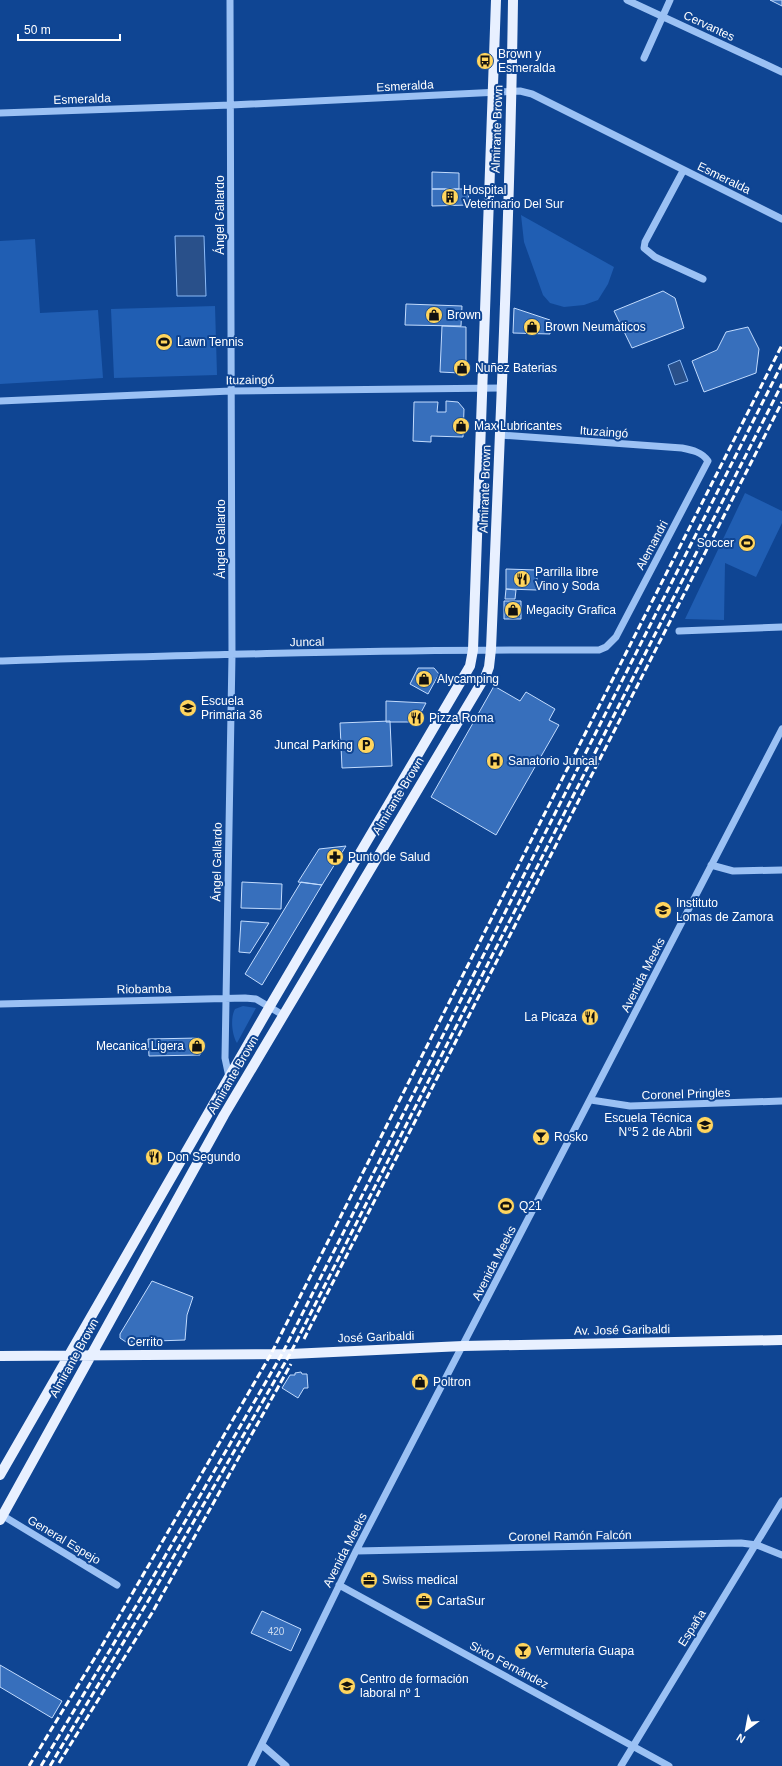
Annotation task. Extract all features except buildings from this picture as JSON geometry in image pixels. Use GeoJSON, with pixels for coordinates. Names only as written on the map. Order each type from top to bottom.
{"type":"FeatureCollection","features":[{"type":"Feature","properties":{"kind":"main road","name":"Almirante Brown"},"geometry":{"type":"LineString","coordinates":[[0,1475],[270,1006],[466,675],[473,659],[494,93],[496,0]]}},
{"type":"Feature","properties":{"kind":"main road","name":"Almirante Brown"},"geometry":{"type":"LineString","coordinates":[[1,1516],[220,1122],[486,675],[489,667],[500,435],[512,90],[513,0]]}},
{"type":"Feature","properties":{"kind":"main road","name":"Av. José Garibaldi"},"geometry":{"type":"LineString","coordinates":[[463,1346],[782,1340]]}},
{"type":"Feature","properties":{"kind":"main road","name":"José Garibaldi"},"geometry":{"type":"LineString","coordinates":[[290,1354],[463,1346]]}},
{"type":"Feature","properties":{"kind":"main road","name":"Cerrito"},"geometry":{"type":"LineString","coordinates":[[0,1356],[290,1354]]}},
{"type":"Feature","properties":{"kind":"street","name":"Ángel Gallardo"},"geometry":{"type":"LineString","coordinates":[[230,0],[232,654],[225,1058],[230,1077]]}},
{"type":"Feature","properties":{"kind":"street","name":"Cervantes"},"geometry":{"type":"LineString","coordinates":[[627,0],[782,72]]}},
{"type":"Feature","properties":{"kind":"street"},"geometry":{"type":"LineString","coordinates":[[644,58],[670,0]]}},
{"type":"Feature","properties":{"kind":"street","name":"Esmeralda"},"geometry":{"type":"LineString","coordinates":[[0,113],[231,105],[494,93],[512,90],[532,94],[683,171],[782,219]]}},
{"type":"Feature","properties":{"kind":"street"},"geometry":{"type":"LineString","coordinates":[[683,171],[645,242],[644,248],[655,257],[703,280]]}},
{"type":"Feature","properties":{"kind":"street","name":"Ituzaingó"},"geometry":{"type":"LineString","coordinates":[[0,401],[231,390],[501,388]]}},
{"type":"Feature","properties":{"kind":"street","name":"Ituzaingó"},"geometry":{"type":"LineString","coordinates":[[500,435],[682,448],[695,451],[705,456]]}},
{"type":"Feature","properties":{"kind":"street","name":"Alemandri"},"geometry":{"type":"LineString","coordinates":[[612,643],[706,466],[708,461],[705,456]]}},
{"type":"Feature","properties":{"kind":"street"},"geometry":{"type":"LineString","coordinates":[[679,631],[782,627]]}},
{"type":"Feature","properties":{"kind":"street","name":"Juncal"},"geometry":{"type":"LineString","coordinates":[[0,662],[232,654],[491,649],[599,650],[612,643]]}},
{"type":"Feature","properties":{"kind":"street","name":"Avenida Meeks"},"geometry":{"type":"LineString","coordinates":[[251,1766],[356,1551],[782,729]]}},
{"type":"Feature","properties":{"kind":"street"},"geometry":{"type":"LineString","coordinates":[[711,865],[733,871],[782,870]]}},
{"type":"Feature","properties":{"kind":"street","name":"Riobamba"},"geometry":{"type":"LineString","coordinates":[[0,1004],[256,999],[283,1015]]}},
{"type":"Feature","properties":{"kind":"street","name":"Coronel Pringles"},"geometry":{"type":"LineString","coordinates":[[591,1100],[630,1106],[782,1101]]}},
{"type":"Feature","properties":{"kind":"street","name":"España"},"geometry":{"type":"LineString","coordinates":[[621,1766],[757,1545],[782,1501]]}},
{"type":"Feature","properties":{"kind":"street","name":"General Espejo"},"geometry":{"type":"LineString","coordinates":[[1,1516],[118,1585]]}},
{"type":"Feature","properties":{"kind":"street","name":"Coronel Ramón Falcón"},"geometry":{"type":"LineString","coordinates":[[356,1551],[741,1543],[757,1545],[774,1550],[782,1555]]}},
{"type":"Feature","properties":{"kind":"street","name":"Sixto Fernández"},"geometry":{"type":"LineString","coordinates":[[339,1586],[669,1766]]}},
{"type":"Feature","properties":{"kind":"street"},"geometry":{"type":"LineString","coordinates":[[262,1745],[286,1766]]}},
{"type":"Feature","properties":{"kind":"shaded area"},"geometry":{"type":"Polygon","coordinates":[[[521,215],[614,267],[608,284],[598,300],[584,305],[564,307],[550,303],[543,295],[524,242],[521,215]]]}},
{"type":"Feature","properties":{"kind":"shaded area"},"geometry":{"type":"Polygon","coordinates":[[[175,236],[204,236],[206,296],[177,296],[175,236]]]}},
{"type":"Feature","properties":{"kind":"shaded area"},"geometry":{"type":"Polygon","coordinates":[[[35,239],[40,313],[98,310],[103,378],[0,384],[0,241],[35,239]]]}},
{"type":"Feature","properties":{"kind":"shaded area","name":"Lawn Tennis"},"geometry":{"type":"Polygon","coordinates":[[[215,306],[217,375],[114,378],[111,309],[215,306]]]}},
{"type":"Feature","properties":{"kind":"shaded area"},"geometry":{"type":"Polygon","coordinates":[[[680,360],[688,381],[675,385],[668,365],[680,360]]]}},
{"type":"Feature","properties":{"kind":"shaded area","name":"Soccer"},"geometry":{"type":"Polygon","coordinates":[[[745,493],[782,511],[782,523],[756,577],[725,563],[724,620],[685,619],[745,493]]]}},
{"type":"Feature","properties":{"kind":"shaded area"},"geometry":{"type":"Polygon","coordinates":[[[243,1006],[256,1008],[237,1043],[233,1031],[232,1017],[235,1009],[243,1006]]]}},
{"type":"Feature","properties":{"kind":"railway"},"geometry":{"type":"LineString","coordinates":[[29,1766],[99,1651],[271,1354],[782,345]]}},
{"type":"Feature","properties":{"kind":"railway"},"geometry":{"type":"LineString","coordinates":[[41,1766],[142,1596],[282,1354],[782,364]]}},
{"type":"Feature","properties":{"kind":"railway"},"geometry":{"type":"LineString","coordinates":[[50,1766],[151,1596],[290,1354],[782,384]]}},
{"type":"Feature","properties":{"kind":"railway"},"geometry":{"type":"LineString","coordinates":[[304,1339],[782,402]]}},
{"type":"Feature","properties":{"kind":"railway"},"geometry":{"type":"LineString","coordinates":[[59,1763],[152,1613],[291,1364]]}},
{"type":"Feature","properties":{"kind":"place","name":"Brown y Esmeralda"},"geometry":{"type":"Point","coordinates":[485,61]}},
{"type":"Feature","properties":{"kind":"place","name":"Hospital Veterinario Del Sur"},"geometry":{"type":"Point","coordinates":[450,197]}},
{"type":"Feature","properties":{"kind":"place","name":"Brown"},"geometry":{"type":"Point","coordinates":[434,315]}},
{"type":"Feature","properties":{"kind":"place","name":"Brown Neumaticos"},"geometry":{"type":"Point","coordinates":[532,327]}},
{"type":"Feature","properties":{"kind":"place","name":"Lawn Tennis"},"geometry":{"type":"Point","coordinates":[164,342]}},
{"type":"Feature","properties":{"kind":"place","name":"Nuñez Baterias"},"geometry":{"type":"Point","coordinates":[462,368]}},
{"type":"Feature","properties":{"kind":"place","name":"Max Lubricantes"},"geometry":{"type":"Point","coordinates":[461,426]}},
{"type":"Feature","properties":{"kind":"place","name":"Soccer"},"geometry":{"type":"Point","coordinates":[747,543]}},
{"type":"Feature","properties":{"kind":"place","name":"Parrilla libre Vino y Soda"},"geometry":{"type":"Point","coordinates":[522,579]}},
{"type":"Feature","properties":{"kind":"place","name":"Megacity Grafica"},"geometry":{"type":"Point","coordinates":[513,610]}},
{"type":"Feature","properties":{"kind":"place","name":"Alycamping"},"geometry":{"type":"Point","coordinates":[424,679]}},
{"type":"Feature","properties":{"kind":"place","name":"Escuela Primaria 36"},"geometry":{"type":"Point","coordinates":[188,708]}},
{"type":"Feature","properties":{"kind":"place","name":"Pizza Roma"},"geometry":{"type":"Point","coordinates":[416,718]}},
{"type":"Feature","properties":{"kind":"place","name":"Juncal Parking"},"geometry":{"type":"Point","coordinates":[366,745]}},
{"type":"Feature","properties":{"kind":"place","name":"Sanatorio Juncal"},"geometry":{"type":"Point","coordinates":[495,761]}},
{"type":"Feature","properties":{"kind":"place","name":"Punto de Salud"},"geometry":{"type":"Point","coordinates":[335,857]}},
{"type":"Feature","properties":{"kind":"place","name":"Instituto Lomas de Zamora"},"geometry":{"type":"Point","coordinates":[663,910]}},
{"type":"Feature","properties":{"kind":"place","name":"La Picaza"},"geometry":{"type":"Point","coordinates":[590,1017]}},
{"type":"Feature","properties":{"kind":"place","name":"Mecanica Ligera"},"geometry":{"type":"Point","coordinates":[197,1046]}},
{"type":"Feature","properties":{"kind":"place","name":"Escuela Técnica N°5 2 de Abril"},"geometry":{"type":"Point","coordinates":[705,1125]}},
{"type":"Feature","properties":{"kind":"place","name":"Rosko"},"geometry":{"type":"Point","coordinates":[541,1137]}},
{"type":"Feature","properties":{"kind":"place","name":"Don Segundo"},"geometry":{"type":"Point","coordinates":[154,1157]}},
{"type":"Feature","properties":{"kind":"place","name":"Q21"},"geometry":{"type":"Point","coordinates":[506,1206]}},
{"type":"Feature","properties":{"kind":"place","name":"Poltron"},"geometry":{"type":"Point","coordinates":[420,1382]}},
{"type":"Feature","properties":{"kind":"place","name":"Swiss medical"},"geometry":{"type":"Point","coordinates":[369,1580]}},
{"type":"Feature","properties":{"kind":"place","name":"CartaSur"},"geometry":{"type":"Point","coordinates":[424,1601]}},
{"type":"Feature","properties":{"kind":"place","name":"Vermutería Guapa"},"geometry":{"type":"Point","coordinates":[523,1651]}},
{"type":"Feature","properties":{"kind":"place","name":"Centro de formación laboral nº 1"},"geometry":{"type":"Point","coordinates":[347,1686]}}]}
